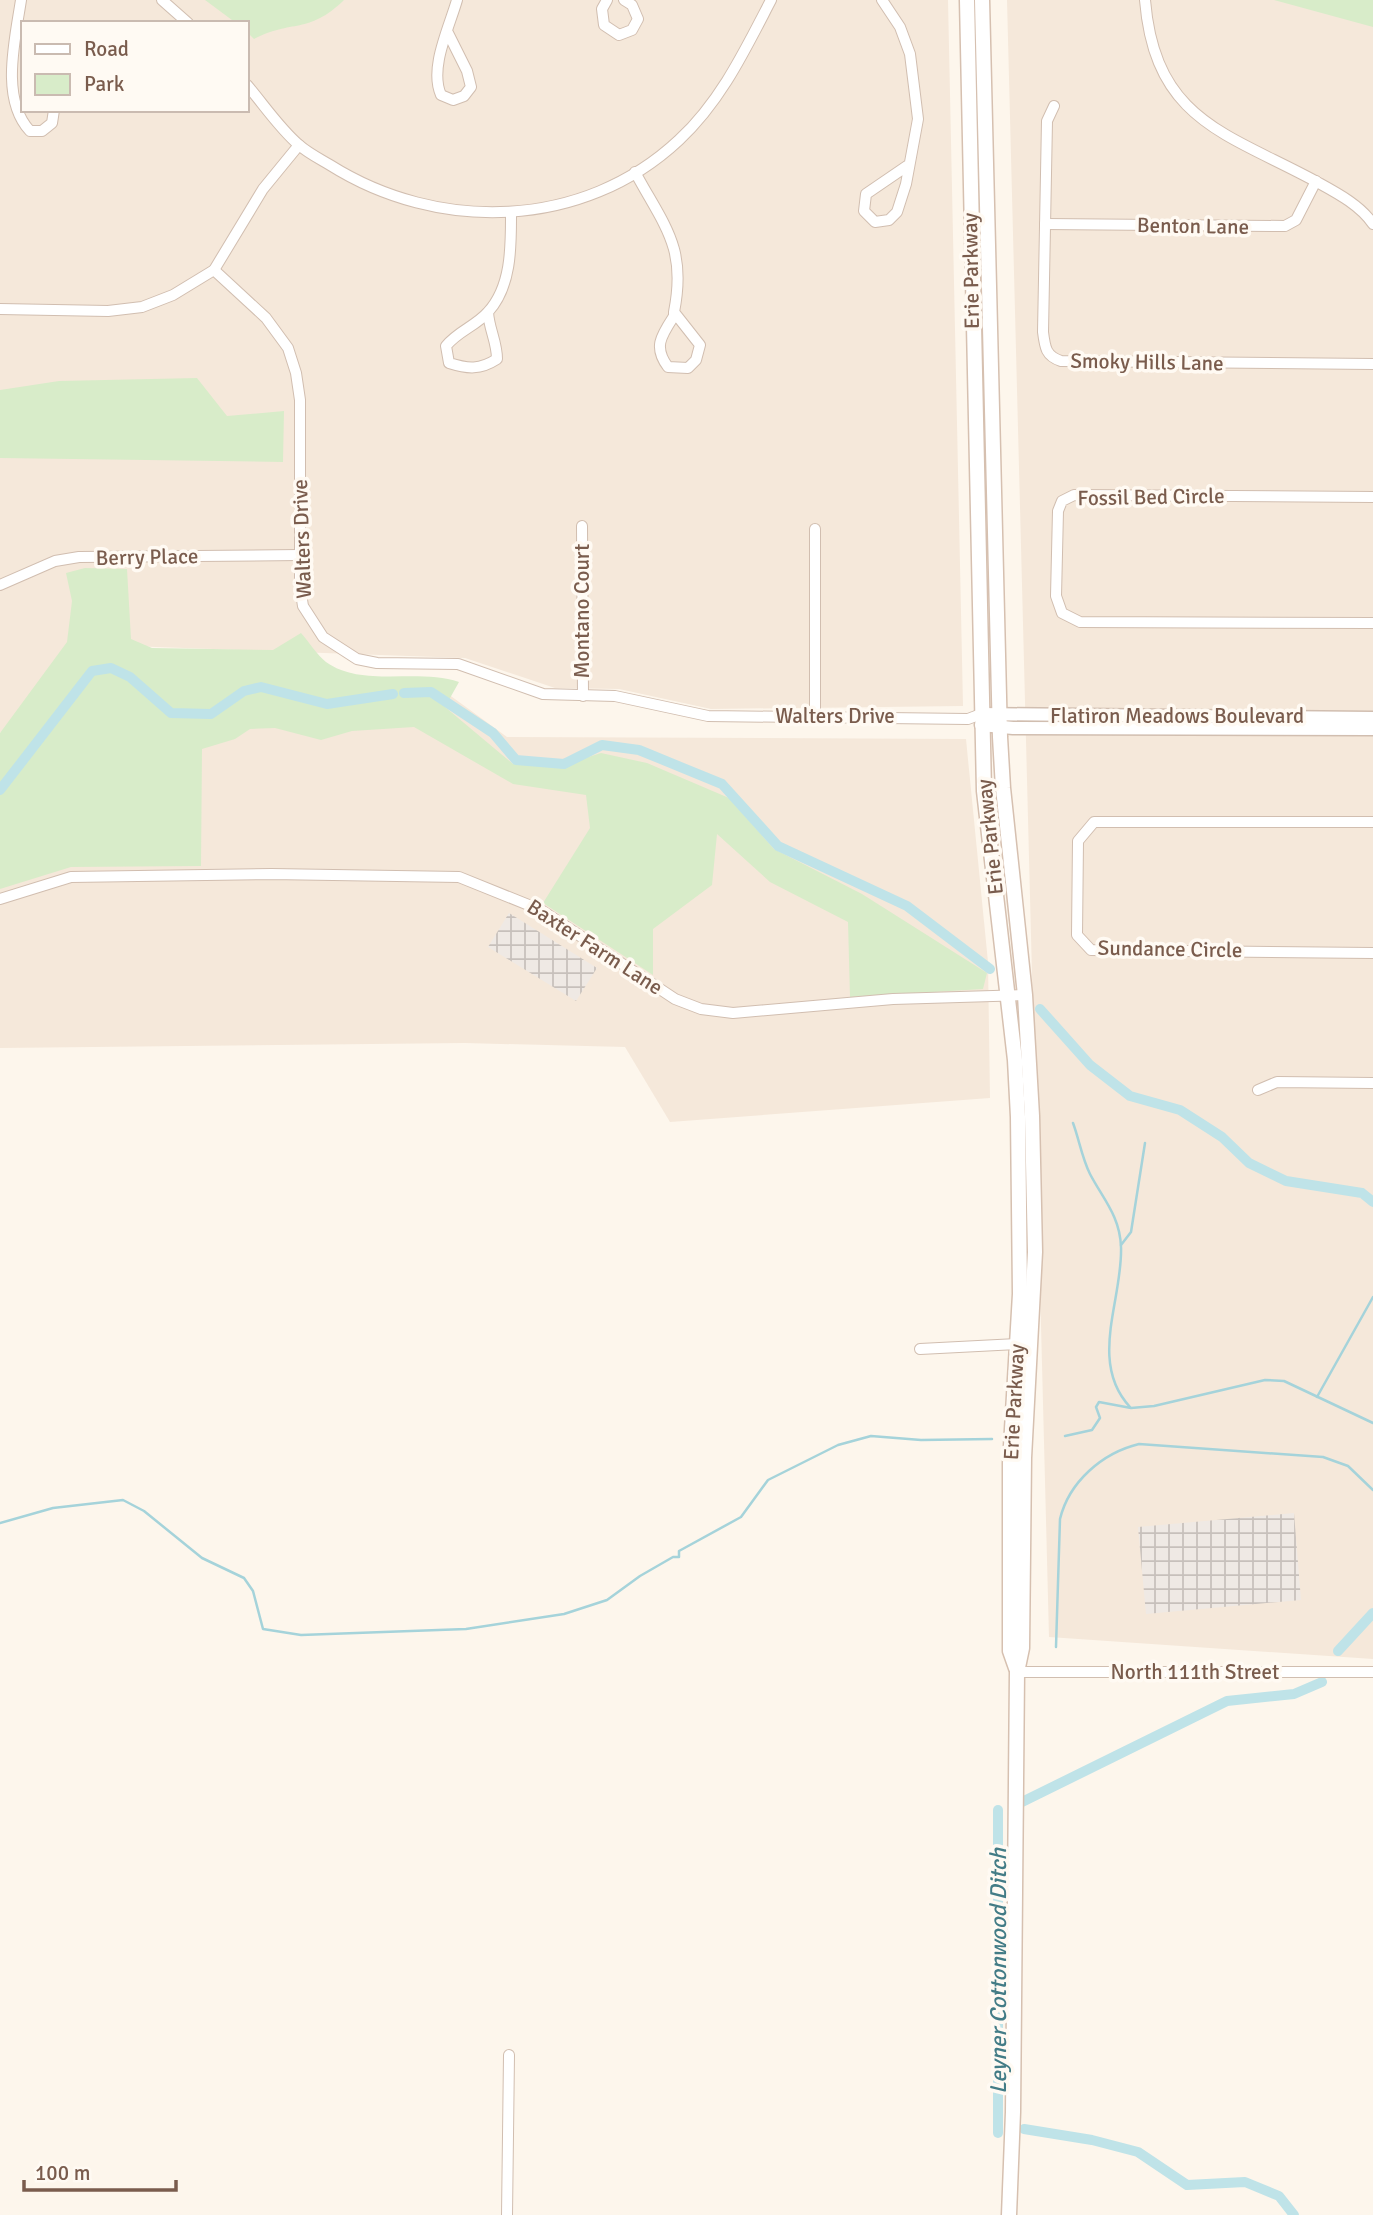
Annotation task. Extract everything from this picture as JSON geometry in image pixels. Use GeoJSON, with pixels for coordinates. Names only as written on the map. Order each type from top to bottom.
{"type":"FeatureCollection","features":[{"type":"Feature","properties":{"kind":"main road","name":"Erie Parkway"},"geometry":{"type":"LineString","coordinates":[[967,0],[977,719],[1008,996],[1018,1117],[1020,1263],[1011,1451],[1010,1552],[1010,1651],[1017,1672]]}},
{"type":"Feature","properties":{"kind":"main road","name":"Erie Parkway"},"geometry":{"type":"LineString","coordinates":[[982,0],[1000,721],[1003,788],[1025,995],[1034,1252],[1024,1458],[1022,1648],[1017,1672],[1013,2112],[1009,2215]]}},
{"type":"Feature","properties":{"kind":"street"},"geometry":{"type":"LineString","coordinates":[[21,0],[11,67],[12,97],[19,120],[30,131],[42,131],[52,123],[54,112]]}},
{"type":"Feature","properties":{"kind":"street"},"geometry":{"type":"LineString","coordinates":[[162,0],[186,21]]}},
{"type":"Feature","properties":{"kind":"street"},"geometry":{"type":"LineString","coordinates":[[448,33],[467,71],[471,87],[464,96],[453,100],[441,95],[437,85],[438,67],[457,0]]}},
{"type":"Feature","properties":{"kind":"street"},"geometry":{"type":"LineString","coordinates":[[607,0],[602,9],[604,25],[619,35],[632,30],[638,19],[632,5],[624,0]]}},
{"type":"Feature","properties":{"kind":"street"},"geometry":{"type":"LineString","coordinates":[[248,86],[299,145],[347,176],[416,205],[511,213],[550,207],[588,196],[635,172],[677,142],[700,119],[737,68],[771,0]]}},
{"type":"Feature","properties":{"kind":"street"},"geometry":{"type":"LineString","coordinates":[[882,0],[900,27],[910,54],[916,87],[915,144],[907,166],[906,184],[897,212],[889,220],[875,222],[864,211],[866,194],[907,166]]}},
{"type":"Feature","properties":{"kind":"street"},"geometry":{"type":"LineString","coordinates":[[1145,0],[1148,31],[1161,66],[1177,94],[1195,113],[1229,139],[1316,181],[1352,204],[1373,223]]}},
{"type":"Feature","properties":{"kind":"street"},"geometry":{"type":"LineString","coordinates":[[11,67],[21,78]]}},
{"type":"Feature","properties":{"kind":"street","name":"Smoky Hills Lane"},"geometry":{"type":"LineString","coordinates":[[1054,106],[1046,121],[1043,332],[1045,349],[1051,358],[1061,361],[1373,364]]}},
{"type":"Feature","properties":{"kind":"street"},"geometry":{"type":"LineString","coordinates":[[0,309],[108,311],[142,307],[173,295],[214,270],[263,189],[299,145]]}},
{"type":"Feature","properties":{"kind":"street"},"geometry":{"type":"LineString","coordinates":[[635,172],[676,248],[681,281],[674,312],[659,340],[659,354],[668,367],[688,368],[696,360],[700,345],[674,312]]}},
{"type":"Feature","properties":{"kind":"street","name":"Benton Lane"},"geometry":{"type":"LineString","coordinates":[[1045,224],[1285,226],[1296,220],[1316,181]]}},
{"type":"Feature","properties":{"kind":"street"},"geometry":{"type":"LineString","coordinates":[[488,312],[456,334],[446,346],[449,363],[466,368],[484,368],[497,359],[497,345],[489,324],[488,312],[510,260],[511,213]]}},
{"type":"Feature","properties":{"kind":"street","name":"Walters Drive"},"geometry":{"type":"LineString","coordinates":[[214,270],[266,318],[288,348],[296,373],[300,400],[300,555],[303,606],[323,638],[340,650],[357,659],[377,663],[458,664],[543,694],[615,696],[708,716],[977,719]]}},
{"type":"Feature","properties":{"kind":"street","name":"Fossil Bed Circle"},"geometry":{"type":"LineString","coordinates":[[1373,497],[1074,495],[1062,501],[1058,511],[1056,596],[1062,613],[1080,622],[1373,623]]}},
{"type":"Feature","properties":{"kind":"street","name":"Montano Court"},"geometry":{"type":"LineString","coordinates":[[582,526],[583,696]]}},
{"type":"Feature","properties":{"kind":"street"},"geometry":{"type":"LineString","coordinates":[[815,529],[815,716]]}},
{"type":"Feature","properties":{"kind":"street","name":"Berry Place"},"geometry":{"type":"LineString","coordinates":[[0,585],[55,561],[79,557],[300,555]]}},
{"type":"Feature","properties":{"kind":"street","name":"Flatiron Meadows Boulevard"},"geometry":{"type":"LineString","coordinates":[[1000,721],[1373,718]]}},
{"type":"Feature","properties":{"kind":"street","name":"Flatiron Meadows Boulevard"},"geometry":{"type":"LineString","coordinates":[[977,719],[1373,729]]}},
{"type":"Feature","properties":{"kind":"street","name":"Sundance Circle"},"geometry":{"type":"LineString","coordinates":[[1373,822],[1094,822],[1078,841],[1077,935],[1091,950],[1373,953]]}},
{"type":"Feature","properties":{"kind":"street","name":"Baxter Farm Lane"},"geometry":{"type":"LineString","coordinates":[[0,899],[71,877],[271,874],[459,877],[541,910],[675,999],[701,1009],[733,1013],[893,999],[1025,995]]}},
{"type":"Feature","properties":{"kind":"street"},"geometry":{"type":"LineString","coordinates":[[1258,1090],[1277,1082],[1373,1083]]}},
{"type":"Feature","properties":{"kind":"street"},"geometry":{"type":"LineString","coordinates":[[920,1349],[1017,1344]]}},
{"type":"Feature","properties":{"kind":"street","name":"North 111th Street"},"geometry":{"type":"LineString","coordinates":[[1017,1672],[1373,1672]]}},
{"type":"Feature","properties":{"kind":"street"},"geometry":{"type":"LineString","coordinates":[[507,2215],[509,2055]]}},
{"type":"Feature","properties":{"kind":"shaded area"},"geometry":{"type":"Polygon","coordinates":[[[0,0],[948,0],[963,706],[711,709],[619,689],[555,688],[465,658],[99,645],[0,733],[0,0]]]}},
{"type":"Feature","properties":{"kind":"shaded area"},"geometry":{"type":"Polygon","coordinates":[[[1007,0],[1373,0],[1373,1659],[1049,1637],[1007,0]]]}},
{"type":"Feature","properties":{"kind":"shaded area"},"geometry":{"type":"Polygon","coordinates":[[[444,691],[507,737],[966,739],[988,962],[990,1098],[670,1122],[625,1047],[465,1043],[0,1048],[0,762],[444,691]]]}},
{"type":"Feature","properties":{"kind":"shaded area"},"geometry":{"type":"Polygon","coordinates":[[[509,913],[597,968],[576,1001],[488,947],[509,913]]]}},
{"type":"Feature","properties":{"kind":"shaded area"},"geometry":{"type":"Polygon","coordinates":[[[1294,1513],[1301,1600],[1146,1614],[1138,1527],[1294,1513]]]}},
{"type":"Feature","properties":{"kind":"green space"},"geometry":{"type":"Polygon","coordinates":[[[205,0],[344,0],[320,18],[254,39],[248,33],[248,21],[233,21],[205,0]]]}},
{"type":"Feature","properties":{"kind":"green space"},"geometry":{"type":"Polygon","coordinates":[[[1274,0],[1373,0],[1373,27],[1274,0]]]}},
{"type":"Feature","properties":{"kind":"green space"},"geometry":{"type":"Polygon","coordinates":[[[197,378],[227,416],[284,411],[283,462],[0,458],[0,390],[59,381],[197,378]]]}},
{"type":"Feature","properties":{"kind":"green space"},"geometry":{"type":"Polygon","coordinates":[[[85,568],[127,569],[131,639],[152,648],[273,650],[301,633],[326,662],[340,670],[373,676],[443,678],[459,682],[445,707],[513,764],[560,766],[601,753],[647,763],[729,798],[774,849],[862,894],[987,973],[983,989],[850,997],[848,922],[770,882],[717,834],[712,885],[653,929],[653,975],[543,903],[590,828],[586,795],[513,784],[414,727],[352,731],[321,740],[275,728],[250,729],[235,739],[202,749],[201,866],[71,867],[0,889],[0,733],[67,642],[72,601],[66,573],[85,568]]]}},
{"type":"Feature","properties":{"kind":"waterway","name":"Leyner Cottonwood Ditch"},"geometry":{"type":"LineString","coordinates":[[0,790],[92,671],[111,668],[130,677],[171,713],[211,714],[244,691],[261,687],[327,704],[393,694]]}},
{"type":"Feature","properties":{"kind":"waterway","name":"Leyner Cottonwood Ditch"},"geometry":{"type":"LineString","coordinates":[[404,693],[431,692],[493,733],[516,760],[564,764],[602,745],[639,750],[722,784],[778,846],[907,906],[990,969]]}},
{"type":"Feature","properties":{"kind":"waterway","name":"Leyner Cottonwood Ditch"},"geometry":{"type":"LineString","coordinates":[[1040,1009],[1090,1065],[1130,1096],[1180,1110],[1222,1137],[1249,1163],[1286,1181],[1362,1193],[1373,1202]]}},
{"type":"Feature","properties":{"kind":"waterway"},"geometry":{"type":"LineString","coordinates":[[1073,1123],[1087,1168],[1118,1226],[1120,1267],[1109,1350],[1111,1370],[1118,1389],[1130,1407]]}},
{"type":"Feature","properties":{"kind":"waterway"},"geometry":{"type":"LineString","coordinates":[[1121,1245],[1131,1232],[1145,1143]]}},
{"type":"Feature","properties":{"kind":"waterway"},"geometry":{"type":"LineString","coordinates":[[1317,1397],[1373,1297]]}},
{"type":"Feature","properties":{"kind":"waterway"},"geometry":{"type":"LineString","coordinates":[[1065,1436],[1092,1430],[1100,1418],[1096,1407],[1099,1402],[1131,1408],[1154,1406],[1265,1380],[1284,1381],[1373,1423]]}},
{"type":"Feature","properties":{"kind":"waterway"},"geometry":{"type":"LineString","coordinates":[[0,1523],[53,1508],[123,1500],[144,1511],[202,1558],[244,1578],[253,1591],[263,1629],[301,1635],[466,1629],[564,1614],[607,1600],[640,1576],[673,1557],[679,1557],[679,1551],[741,1517],[768,1480],[838,1445],[871,1436],[921,1440],[992,1439]]}},
{"type":"Feature","properties":{"kind":"waterway"},"geometry":{"type":"LineString","coordinates":[[1056,1647],[1060,1519],[1064,1506],[1079,1481],[1112,1454],[1139,1444],[1323,1457],[1348,1466],[1373,1490]]}},
{"type":"Feature","properties":{"kind":"waterway","name":"Leyner Cottonwood Ditch"},"geometry":{"type":"LineString","coordinates":[[1338,1651],[1373,1613]]}},
{"type":"Feature","properties":{"kind":"waterway","name":"Leyner Cottonwood Ditch"},"geometry":{"type":"LineString","coordinates":[[1022,1802],[1227,1701],[1294,1694],[1322,1682]]}},
{"type":"Feature","properties":{"kind":"waterway","name":"Leyner Cottonwood Ditch"},"geometry":{"type":"LineString","coordinates":[[998,1810],[998,2133]]}},
{"type":"Feature","properties":{"kind":"waterway","name":"Leyner Cottonwood Ditch"},"geometry":{"type":"LineString","coordinates":[[1024,2129],[1092,2140],[1138,2152],[1187,2185],[1245,2182],[1279,2196],[1294,2215]]}}]}
